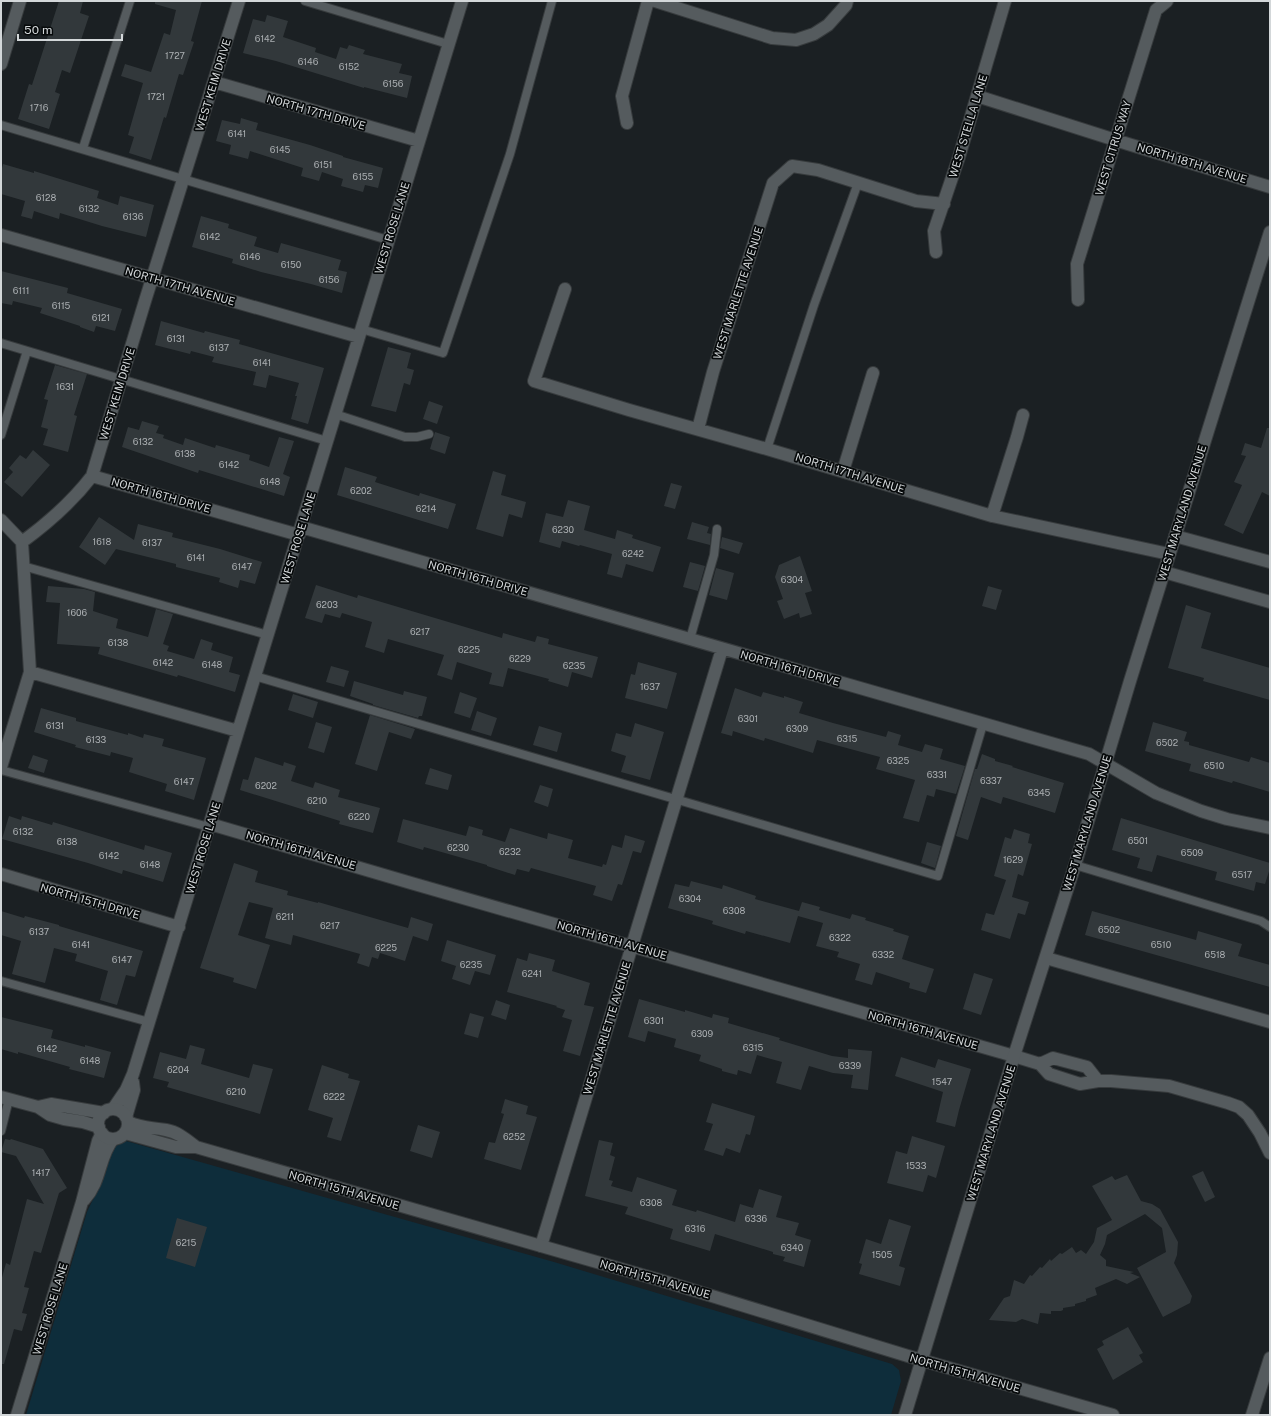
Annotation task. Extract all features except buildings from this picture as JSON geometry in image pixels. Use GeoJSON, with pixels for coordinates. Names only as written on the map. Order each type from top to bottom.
{"type":"FeatureCollection","features":[{"type":"Feature","properties":{"kind":"street"},"geometry":{"type":"LineString","coordinates":[[1,64],[20,1]]}},
{"type":"Feature","properties":{"kind":"street","name":"WEST KEIM DRIVE"},"geometry":{"type":"LineString","coordinates":[[22,542],[48,523],[80,493],[92,476],[152,278],[239,1]]}},
{"type":"Feature","properties":{"kind":"street","name":"WEST ROSE LANE"},"geometry":{"type":"LineString","coordinates":[[109,1111],[126,1090],[133,1074],[462,1]]}},
{"type":"Feature","properties":{"kind":"street"},"geometry":{"type":"LineString","coordinates":[[628,123],[622,96],[648,1]]}},
{"type":"Feature","properties":{"kind":"street"},"geometry":{"type":"LineString","coordinates":[[655,1],[772,38],[796,40],[814,34],[828,26],[846,5],[847,1]]}},
{"type":"Feature","properties":{"kind":"street","name":"WEST STELLA LANE"},"geometry":{"type":"LineString","coordinates":[[936,252],[934,231],[944,204],[1005,1]]}},
{"type":"Feature","properties":{"kind":"street","name":"WEST CITRUS WAY"},"geometry":{"type":"LineString","coordinates":[[1078,300],[1077,264],[1156,10],[1167,1]]}},
{"type":"Feature","properties":{"kind":"street","name":"NORTH 17TH DRIVE"},"geometry":{"type":"LineString","coordinates":[[214,82],[419,141]]}},
{"type":"Feature","properties":{"kind":"street","name":"NORTH 18TH AVENUE"},"geometry":{"type":"LineString","coordinates":[[977,96],[1270,187]]}},
{"type":"Feature","properties":{"kind":"street","name":"WEST MARLETTE AVENUE"},"geometry":{"type":"LineString","coordinates":[[698,429],[713,372],[773,183],[792,166],[818,170],[858,183]]}},
{"type":"Feature","properties":{"kind":"street"},"geometry":{"type":"LineString","coordinates":[[858,183],[916,201],[944,204]]}},
{"type":"Feature","properties":{"kind":"street","name":"WEST MARYLAND AVENUE"},"geometry":{"type":"LineString","coordinates":[[905,1415],[1014,1056],[1075,865],[1169,554],[1270,232]]}},
{"type":"Feature","properties":{"kind":"street","name":"NORTH 17TH AVENUE"},"geometry":{"type":"LineString","coordinates":[[1,235],[152,278],[360,333]]}},
{"type":"Feature","properties":{"kind":"street","name":"NORTH 17TH AVENUE"},"geometry":{"type":"LineString","coordinates":[[565,288],[534,381],[992,516],[1169,554]]}},
{"type":"Feature","properties":{"kind":"street"},"geometry":{"type":"LineString","coordinates":[[843,471],[873,373]]}},
{"type":"Feature","properties":{"kind":"street"},"geometry":{"type":"LineString","coordinates":[[992,516],[1018,437],[1022,416]]}},
{"type":"Feature","properties":{"kind":"street","name":"NORTH 16TH DRIVE"},"geometry":{"type":"LineString","coordinates":[[92,476],[300,531],[690,639],[1089,754],[1156,793],[1201,811],[1227,819],[1270,828]]}},
{"type":"Feature","properties":{"kind":"street"},"geometry":{"type":"LineString","coordinates":[[1,520],[22,542],[30,672],[1,768]]}},
{"type":"Feature","properties":{"kind":"street"},"geometry":{"type":"LineString","coordinates":[[1175,536],[1270,562]]}},
{"type":"Feature","properties":{"kind":"street"},"geometry":{"type":"LineString","coordinates":[[1164,572],[1270,602]]}},
{"type":"Feature","properties":{"kind":"street","name":"WEST MARLETTE AVENUE"},"geometry":{"type":"LineString","coordinates":[[541,1246],[722,648]]}},
{"type":"Feature","properties":{"kind":"street"},"geometry":{"type":"LineString","coordinates":[[30,672],[238,731]]}},
{"type":"Feature","properties":{"kind":"street","name":"NORTH 16TH AVENUE"},"geometry":{"type":"LineString","coordinates":[[210,825],[1014,1056]]}},
{"type":"Feature","properties":{"kind":"street","name":"NORTH 15TH DRIVE"},"geometry":{"type":"LineString","coordinates":[[1,874],[179,927]]}},
{"type":"Feature","properties":{"kind":"street"},"geometry":{"type":"LineString","coordinates":[[1046,958],[1270,1022]]}},
{"type":"Feature","properties":{"kind":"street"},"geometry":{"type":"LineString","coordinates":[[1014,1056],[1040,1064],[1049,1074],[1080,1084],[1098,1081],[1169,1086],[1239,1107],[1248,1115],[1269,1149]]}},
{"type":"Feature","properties":{"kind":"street"},"geometry":{"type":"LineString","coordinates":[[1040,1064],[1053,1058],[1087,1067],[1098,1081]]}},
{"type":"Feature","properties":{"kind":"street"},"geometry":{"type":"LineString","coordinates":[[1066,1080],[1071,1063]]}},
{"type":"Feature","properties":{"kind":"street","name":"WEST ROSE LANE"},"geometry":{"type":"LineString","coordinates":[[126,1124],[134,1090],[133,1074]]}},
{"type":"Feature","properties":{"kind":"street"},"geometry":{"type":"LineString","coordinates":[[5,1098],[38,1107],[50,1115],[83,1122],[104,1133],[122,1136],[126,1124],[121,1111],[51,1104],[38,1107]]}},
{"type":"Feature","properties":{"kind":"street"},"geometry":{"type":"LineString","coordinates":[[104,1133],[99,1119],[109,1111]]}},
{"type":"Feature","properties":{"kind":"street","name":"NORTH 15TH AVENUE"},"geometry":{"type":"LineString","coordinates":[[126,1124],[177,1133],[196,1147],[541,1246],[922,1360],[1113,1415]]}},
{"type":"Feature","properties":{"kind":"street","name":"WEST ROSE LANE"},"geometry":{"type":"LineString","coordinates":[[17,1415],[82,1202],[98,1141],[104,1133]]}},
{"type":"Feature","properties":{"kind":"street"},"geometry":{"type":"LineString","coordinates":[[1252,1415],[1270,1358]]}},
{"type":"Feature","properties":{"kind":"lane"},"geometry":{"type":"LineString","coordinates":[[83,148],[130,1]]}},
{"type":"Feature","properties":{"kind":"lane"},"geometry":{"type":"LineString","coordinates":[[305,1],[448,44]]}},
{"type":"Feature","properties":{"kind":"lane"},"geometry":{"type":"LineString","coordinates":[[360,333],[443,353],[510,154],[552,1]]}},
{"type":"Feature","properties":{"kind":"lane"},"geometry":{"type":"LineString","coordinates":[[1,125],[83,148],[388,240]]}},
{"type":"Feature","properties":{"kind":"lane"},"geometry":{"type":"LineString","coordinates":[[767,449],[814,305],[858,183]]}},
{"type":"Feature","properties":{"kind":"lane"},"geometry":{"type":"LineString","coordinates":[[1,343],[327,441]]}},
{"type":"Feature","properties":{"kind":"lane"},"geometry":{"type":"LineString","coordinates":[[1,435],[27,350]]}},
{"type":"Feature","properties":{"kind":"lane"},"geometry":{"type":"LineString","coordinates":[[335,414],[405,437],[417,437],[430,434]]}},
{"type":"Feature","properties":{"kind":"lane"},"geometry":{"type":"LineString","coordinates":[[690,639],[714,555],[717,529]]}},
{"type":"Feature","properties":{"kind":"lane"},"geometry":{"type":"LineString","coordinates":[[23,566],[268,635]]}},
{"type":"Feature","properties":{"kind":"lane"},"geometry":{"type":"LineString","coordinates":[[255,676],[938,876],[983,724]]}},
{"type":"Feature","properties":{"kind":"lane"},"geometry":{"type":"LineString","coordinates":[[1,768],[210,825]]}},
{"type":"Feature","properties":{"kind":"lane"},"geometry":{"type":"LineString","coordinates":[[1075,865],[1261,921],[1270,926]]}},
{"type":"Feature","properties":{"kind":"lane"},"geometry":{"type":"LineString","coordinates":[[1,981],[149,1022]]}},
{"type":"Feature","properties":{"kind":"lane"},"geometry":{"type":"LineString","coordinates":[[1,1131],[5,1098]]}},
{"type":"Feature","properties":{"kind":"shaded area"},"geometry":{"type":"Polygon","coordinates":[[[126,1141],[554,1262],[892,1364],[899,1370],[901,1381],[891,1415],[26,1415],[87,1212],[106,1172],[108,1160],[113,1147],[126,1141]]]}}]}
